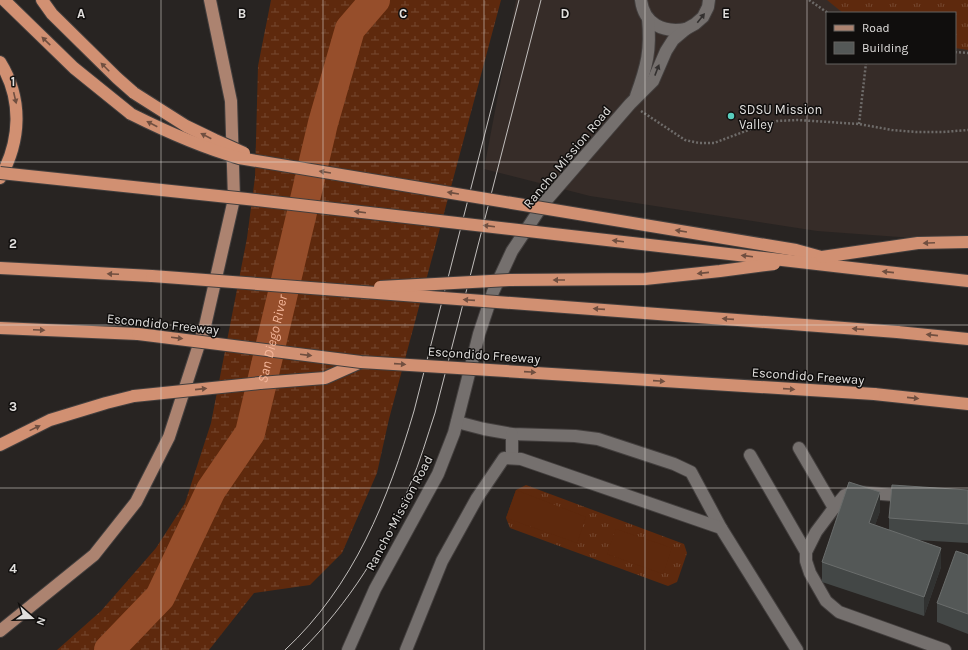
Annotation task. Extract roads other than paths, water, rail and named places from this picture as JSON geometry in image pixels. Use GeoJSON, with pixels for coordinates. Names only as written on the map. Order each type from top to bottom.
{"type":"FeatureCollection","features":[{"type":"Feature","properties":{"kind":"highway"},"geometry":{"type":"LineString","coordinates":[[4,0],[74,68],[131,114],[170,134],[211,150],[239,158],[268,163],[796,250],[869,270]]}},
{"type":"Feature","properties":{"kind":"highway"},"geometry":{"type":"LineString","coordinates":[[42,0],[52,14],[116,78],[134,93],[186,126],[214,140],[268,163]]}},
{"type":"Feature","properties":{"kind":"highway"},"geometry":{"type":"LineString","coordinates":[[0,62],[11,85],[16,103],[17,124],[11,156],[0,178]]}},
{"type":"Feature","properties":{"kind":"highway"},"geometry":{"type":"LineString","coordinates":[[0,173],[247,198],[968,281]]}},
{"type":"Feature","properties":{"kind":"highway"},"geometry":{"type":"LineString","coordinates":[[329,289],[509,280],[645,279],[720,271],[918,243],[968,242]]}},
{"type":"Feature","properties":{"kind":"highway"},"geometry":{"type":"LineString","coordinates":[[0,268],[152,276],[897,332],[968,339]]}},
{"type":"Feature","properties":{"kind":"highway","name":"Escondido Freeway"},"geometry":{"type":"LineString","coordinates":[[0,328],[138,334],[361,362],[874,394],[968,404]]}},
{"type":"Feature","properties":{"kind":"highway"},"geometry":{"type":"LineString","coordinates":[[0,445],[50,420],[106,402],[134,396],[325,378],[361,362]]}},
{"type":"Feature","properties":{"kind":"main road"},"geometry":{"type":"LineString","coordinates":[[0,631],[94,555],[136,502],[169,437],[205,326],[234,199],[231,101],[210,0]]}},
{"type":"Feature","properties":{"kind":"street","name":"Rancho Mission Road"},"geometry":{"type":"LineString","coordinates":[[632,103],[646,68],[649,52],[650,37],[648,18],[642,8],[641,0]]}},
{"type":"Feature","properties":{"kind":"street","name":"Rancho Mission Road"},"geometry":{"type":"LineString","coordinates":[[348,650],[375,589],[438,474],[454,433],[479,334],[493,292],[512,251],[544,203],[653,81],[666,51],[673,40],[703,17],[708,7],[709,0]]}},
{"type":"Feature","properties":{"kind":"street"},"geometry":{"type":"LineString","coordinates":[[648,18],[655,25],[665,30],[686,30]]}},
{"type":"Feature","properties":{"kind":"street"},"geometry":{"type":"LineString","coordinates":[[457,422],[512,434],[575,436],[598,439],[674,464],[691,472],[721,528],[797,650]]}},
{"type":"Feature","properties":{"kind":"street"},"geometry":{"type":"LineString","coordinates":[[512,434],[512,458]]}},
{"type":"Feature","properties":{"kind":"street"},"geometry":{"type":"LineString","coordinates":[[799,448],[834,508]]}},
{"type":"Feature","properties":{"kind":"street"},"geometry":{"type":"LineString","coordinates":[[750,455],[806,552]]}},
{"type":"Feature","properties":{"kind":"street"},"geometry":{"type":"LineString","coordinates":[[406,650],[446,555],[477,498],[504,458],[521,459],[721,528]]}},
{"type":"Feature","properties":{"kind":"street"},"geometry":{"type":"LineString","coordinates":[[920,497],[857,492],[846,495],[816,532],[806,552],[806,561],[810,572],[826,601],[839,612],[945,650]]}},
{"type":"Feature","properties":{"kind":"waterway","name":"San Diego River"},"geometry":{"type":"LineString","coordinates":[[109,650],[160,597],[211,490],[250,433],[323,123],[350,29],[375,0]]}},
{"type":"Feature","properties":{"kind":"tram line"},"geometry":{"type":"LineString","coordinates":[[285,650],[309,625],[331,598],[349,570],[366,540],[393,477],[414,411],[519,0]]}},
{"type":"Feature","properties":{"kind":"tram line"},"geometry":{"type":"LineString","coordinates":[[302,650],[335,613],[364,573],[389,530],[417,467],[435,413],[541,0]]}},
{"type":"Feature","properties":{"kind":"place","name":"SDSU Mission Valley"},"geometry":{"type":"Point","coordinates":[731,116]}}]}
